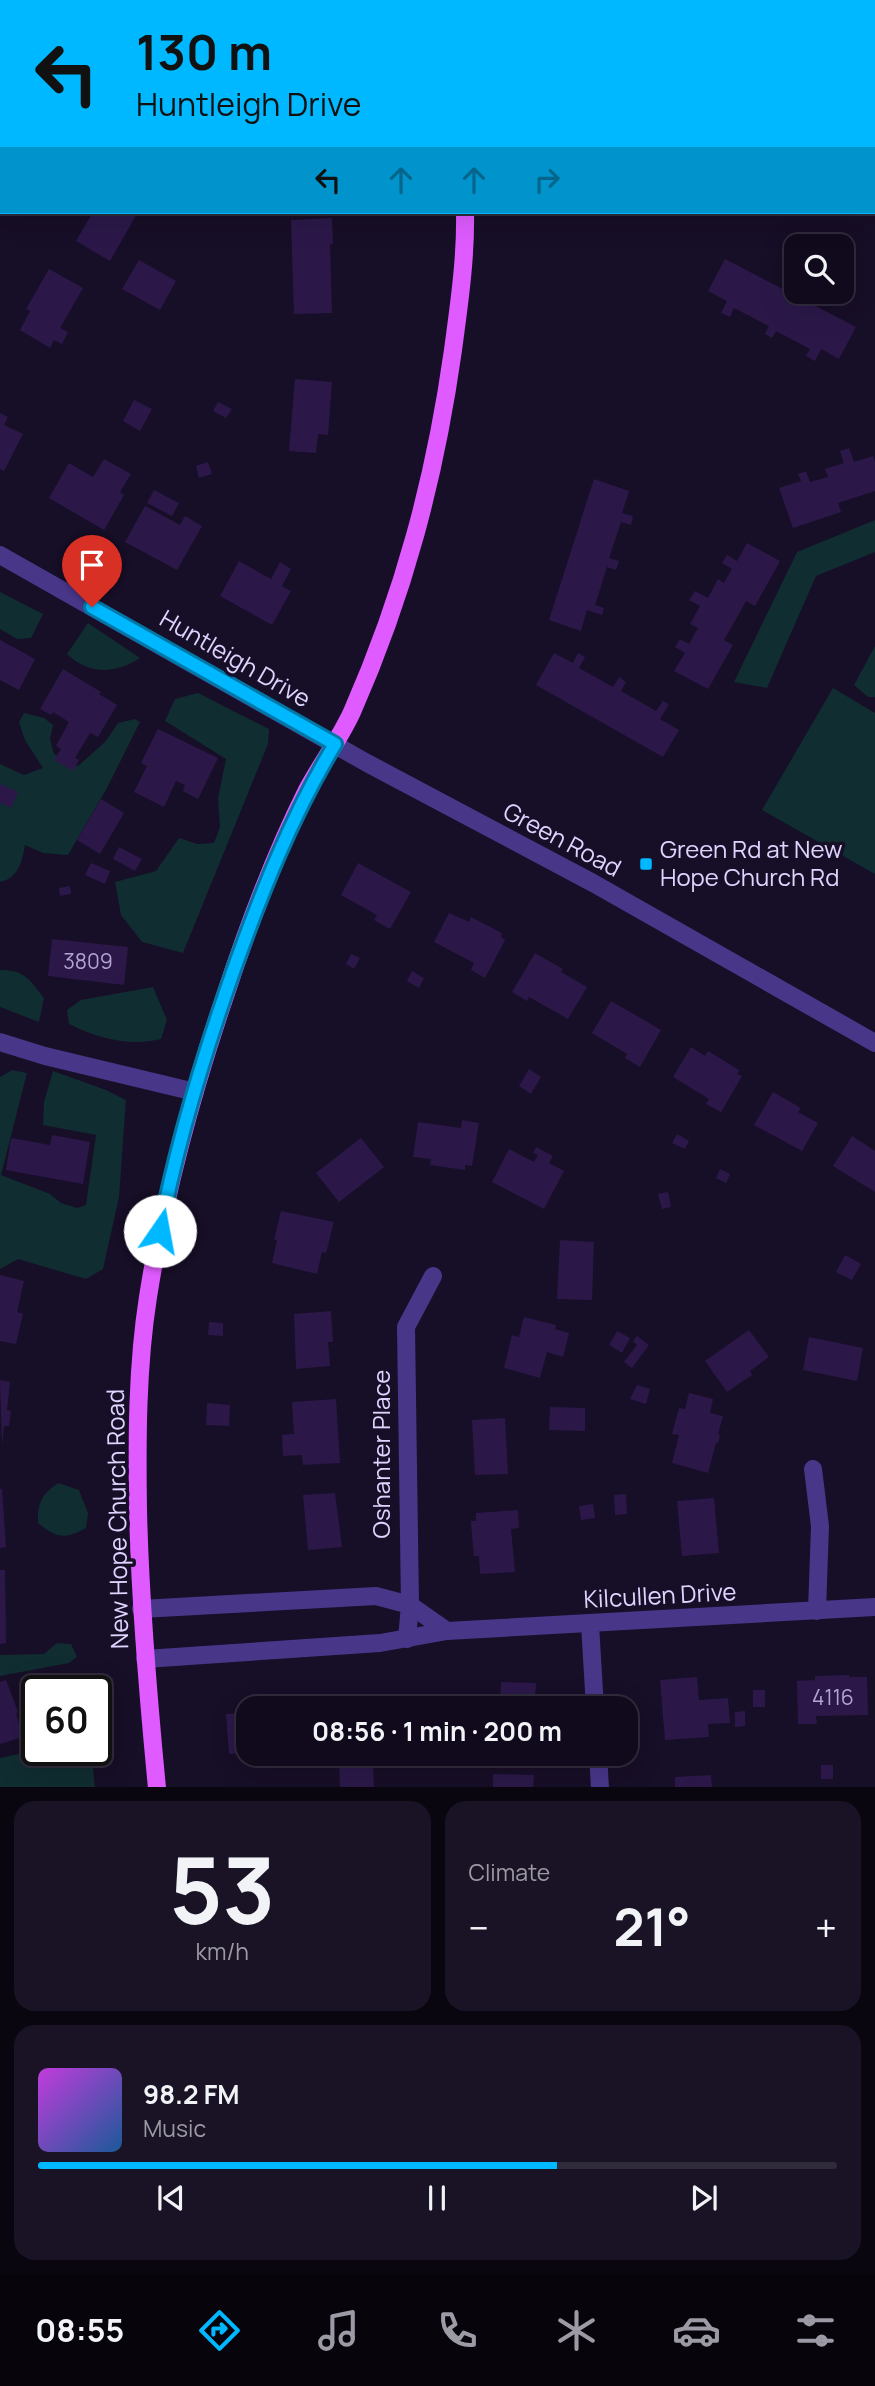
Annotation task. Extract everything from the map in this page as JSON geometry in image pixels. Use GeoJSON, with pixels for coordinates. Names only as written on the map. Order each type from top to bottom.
{"type":"FeatureCollection","features":[{"type":"Feature","properties":{"kind":"main road","name":"New Hope Church Road"},"geometry":{"type":"LineString","coordinates":[[157,1787],[141,1609],[137,1435],[148,1298],[165,1209],[195,1092],[225,994],[277,857],[309,787],[350,716],[383,636],[422,515],[450,373],[460,298],[465,214]]}},
{"type":"Feature","properties":{"kind":"street","name":"Huntleigh Drive"},"geometry":{"type":"LineString","coordinates":[[0,555],[335,744]]}},
{"type":"Feature","properties":{"kind":"street","name":"Green Road"},"geometry":{"type":"LineString","coordinates":[[335,744],[649,914],[875,1043]]}},
{"type":"Feature","properties":{"kind":"street"},"geometry":{"type":"LineString","coordinates":[[0,1042],[195,1092]]}},
{"type":"Feature","properties":{"kind":"street","name":"Oshanter Place"},"geometry":{"type":"LineString","coordinates":[[407,1639],[410,1605],[406,1327],[433,1276]]}},
{"type":"Feature","properties":{"kind":"street"},"geometry":{"type":"LineString","coordinates":[[813,1469],[820,1526],[817,1611]]}},
{"type":"Feature","properties":{"kind":"street"},"geometry":{"type":"LineString","coordinates":[[141,1609],[376,1597],[410,1605],[447,1631]]}},
{"type":"Feature","properties":{"kind":"street","name":"Kilcullen Drive"},"geometry":{"type":"LineString","coordinates":[[145,1659],[407,1639],[447,1631],[875,1607]]}},
{"type":"Feature","properties":{"kind":"street"},"geometry":{"type":"LineString","coordinates":[[590,1624],[594,1696]]}},
{"type":"Feature","properties":{"kind":"street"},"geometry":{"type":"LineString","coordinates":[[599,1766],[600,1787]]}},
{"type":"Feature","properties":{"kind":"green space"},"geometry":{"type":"Polygon","coordinates":[[[875,520],[875,552],[816,576],[767,688],[734,682],[797,552],[875,520]]]}},
{"type":"Feature","properties":{"kind":"green space"},"geometry":{"type":"Polygon","coordinates":[[[0,592],[43,614],[31,638],[17,639],[0,629],[0,592]]]}},
{"type":"Feature","properties":{"kind":"green space"},"geometry":{"type":"Polygon","coordinates":[[[88,623],[140,658],[121,667],[102,670],[75,661],[67,654],[88,623]]]}},
{"type":"Feature","properties":{"kind":"green space"},"geometry":{"type":"Polygon","coordinates":[[[875,646],[875,697],[868,697],[854,685],[875,646]]]}},
{"type":"Feature","properties":{"kind":"green space"},"geometry":{"type":"Polygon","coordinates":[[[833,688],[875,713],[875,874],[762,810],[833,688]]]}},
{"type":"Feature","properties":{"kind":"green space"},"geometry":{"type":"Polygon","coordinates":[[[198,693],[269,729],[268,744],[183,953],[142,942],[121,915],[115,882],[156,871],[179,838],[197,844],[214,843],[220,827],[218,798],[226,759],[165,721],[175,699],[198,693]]]}},
{"type":"Feature","properties":{"kind":"green space"},"geometry":{"type":"Polygon","coordinates":[[[24,713],[44,718],[53,725],[50,739],[54,754],[78,766],[105,742],[118,723],[135,719],[140,722],[107,788],[68,855],[43,853],[25,845],[21,863],[15,873],[0,882],[0,764],[24,775],[43,768],[25,740],[19,722],[24,713]]]}},
{"type":"Feature","properties":{"kind":"green space"},"geometry":{"type":"Polygon","coordinates":[[[0,970],[21,974],[31,981],[44,998],[39,1022],[0,1007],[0,970]]]}},
{"type":"Feature","properties":{"kind":"green space"},"geometry":{"type":"Polygon","coordinates":[[[153,987],[167,1020],[161,1039],[137,1042],[114,1040],[69,1024],[67,1010],[81,1000],[153,987]]]}},
{"type":"Feature","properties":{"kind":"green space"},"geometry":{"type":"Polygon","coordinates":[[[12,1070],[27,1073],[1,1175],[77,1208],[86,1205],[96,1135],[43,1125],[44,1102],[53,1071],[126,1100],[119,1197],[103,1269],[86,1279],[18,1259],[0,1269],[0,1077],[12,1070]]]}},
{"type":"Feature","properties":{"kind":"green space"},"geometry":{"type":"Polygon","coordinates":[[[58,1483],[79,1490],[88,1513],[86,1528],[66,1536],[50,1532],[38,1523],[38,1510],[42,1500],[58,1483]]]}},
{"type":"Feature","properties":{"kind":"green space"},"geometry":{"type":"Polygon","coordinates":[[[57,1643],[71,1644],[77,1657],[69,1663],[0,1676],[0,1655],[44,1654],[57,1643]]]}},
{"type":"Feature","properties":{"kind":"green space"},"geometry":{"type":"Polygon","coordinates":[[[21,1753],[21,1766],[93,1766],[95,1787],[0,1787],[0,1758],[21,1753]]]}},
{"type":"Feature","properties":{"kind":"building"},"geometry":{"type":"Polygon","coordinates":[[[92,214],[137,214],[110,261],[76,241],[92,214]]]}},
{"type":"Feature","properties":{"kind":"building"},"geometry":{"type":"Polygon","coordinates":[[[332,218],[332,313],[294,314],[291,220],[332,218]]]}},
{"type":"Feature","properties":{"kind":"building"},"geometry":{"type":"Polygon","coordinates":[[[725,259],[784,290],[784,304],[812,304],[856,327],[839,359],[821,349],[815,361],[806,356],[810,349],[776,331],[772,338],[765,334],[769,326],[734,308],[730,317],[721,313],[727,301],[708,291],[725,259]]]}},
{"type":"Feature","properties":{"kind":"building"},"geometry":{"type":"Polygon","coordinates":[[[139,260],[176,281],[160,310],[122,289],[139,260]]]}},
{"type":"Feature","properties":{"kind":"building"},"geometry":{"type":"Polygon","coordinates":[[[49,269],[83,288],[60,328],[68,332],[62,344],[54,340],[50,348],[20,330],[30,311],[26,309],[49,269]]]}},
{"type":"Feature","properties":{"kind":"building"},"geometry":{"type":"Polygon","coordinates":[[[295,379],[332,382],[328,435],[318,434],[316,453],[289,451],[295,379]]]}},
{"type":"Feature","properties":{"kind":"building"},"geometry":{"type":"Polygon","coordinates":[[[134,400],[152,409],[140,431],[123,421],[134,400]]]}},
{"type":"Feature","properties":{"kind":"building"},"geometry":{"type":"Polygon","coordinates":[[[218,402],[232,409],[226,418],[213,411],[218,402]]]}},
{"type":"Feature","properties":{"kind":"building"},"geometry":{"type":"Polygon","coordinates":[[[0,413],[8,417],[4,425],[23,434],[4,471],[0,469],[0,413]]]}},
{"type":"Feature","properties":{"kind":"building"},"geometry":{"type":"Polygon","coordinates":[[[849,448],[854,462],[873,456],[875,491],[838,503],[841,512],[793,528],[779,488],[801,481],[798,474],[806,471],[810,482],[828,477],[825,469],[844,463],[840,451],[849,448]]]}},
{"type":"Feature","properties":{"kind":"building"},"geometry":{"type":"Polygon","coordinates":[[[104,459],[131,474],[120,492],[124,495],[104,530],[49,498],[69,463],[93,477],[104,459]]]}},
{"type":"Feature","properties":{"kind":"building"},"geometry":{"type":"Polygon","coordinates":[[[208,462],[212,474],[199,478],[196,466],[208,462]]]}},
{"type":"Feature","properties":{"kind":"building"},"geometry":{"type":"Polygon","coordinates":[[[594,479],[629,491],[622,513],[633,516],[631,525],[621,522],[609,558],[619,561],[616,570],[607,567],[595,605],[604,608],[602,615],[587,610],[581,631],[549,620],[594,479]]]}},
{"type":"Feature","properties":{"kind":"building"},"geometry":{"type":"Polygon","coordinates":[[[154,490],[179,503],[172,516],[147,503],[154,490]]]}},
{"type":"Feature","properties":{"kind":"building"},"geometry":{"type":"Polygon","coordinates":[[[145,506],[180,525],[185,516],[202,526],[177,570],[125,542],[145,506]]]}},
{"type":"Feature","properties":{"kind":"building"},"geometry":{"type":"Polygon","coordinates":[[[747,543],[780,561],[755,606],[746,601],[724,640],[733,645],[708,689],[674,671],[685,653],[675,647],[680,639],[689,644],[698,628],[690,624],[700,606],[689,600],[695,591],[708,598],[718,579],[724,583],[732,569],[722,563],[727,555],[737,561],[747,543]]]}},
{"type":"Feature","properties":{"kind":"building"},"geometry":{"type":"Polygon","coordinates":[[[239,561],[271,579],[280,562],[291,569],[282,586],[291,591],[272,625],[220,596],[239,561]]]}},
{"type":"Feature","properties":{"kind":"building"},"geometry":{"type":"Polygon","coordinates":[[[0,640],[35,659],[19,690],[0,680],[0,640]]]}},
{"type":"Feature","properties":{"kind":"building"},"geometry":{"type":"Polygon","coordinates":[[[554,653],[573,663],[578,653],[585,657],[579,668],[613,687],[619,677],[626,682],[621,691],[656,711],[663,701],[669,704],[660,719],[679,730],[663,757],[536,685],[554,653]]]}},
{"type":"Feature","properties":{"kind":"building"},"geometry":{"type":"Polygon","coordinates":[[[63,669],[117,705],[98,737],[90,733],[75,758],[79,760],[73,771],[54,760],[61,749],[56,746],[69,722],[53,712],[51,715],[40,709],[63,669]]]}},
{"type":"Feature","properties":{"kind":"building"},"geometry":{"type":"Polygon","coordinates":[[[158,729],[218,758],[198,799],[183,791],[185,785],[176,781],[164,807],[134,792],[147,766],[141,763],[158,729]]]}},
{"type":"Feature","properties":{"kind":"building"},"geometry":{"type":"Polygon","coordinates":[[[0,784],[18,792],[11,808],[0,803],[0,784]]]}},
{"type":"Feature","properties":{"kind":"building"},"geometry":{"type":"Polygon","coordinates":[[[101,799],[124,813],[100,854],[77,840],[101,799]]]}},
{"type":"Feature","properties":{"kind":"building"},"geometry":{"type":"Polygon","coordinates":[[[119,847],[142,859],[135,871],[113,859],[119,847]]]}},
{"type":"Feature","properties":{"kind":"building"},"geometry":{"type":"Polygon","coordinates":[[[91,863],[110,871],[105,884],[85,875],[91,863]]]}},
{"type":"Feature","properties":{"kind":"building"},"geometry":{"type":"Polygon","coordinates":[[[358,863],[411,892],[390,929],[374,920],[377,915],[341,895],[358,863]]]}},
{"type":"Feature","properties":{"kind":"building"},"geometry":{"type":"Polygon","coordinates":[[[70,886],[71,894],[60,896],[59,888],[70,886]]]}},
{"type":"Feature","properties":{"kind":"building"},"geometry":{"type":"Polygon","coordinates":[[[449,913],[469,922],[471,917],[502,933],[501,937],[505,940],[485,978],[471,970],[474,963],[434,942],[449,913]]]}},
{"type":"Feature","properties":{"kind":"building"},"geometry":{"type":"Polygon","coordinates":[[[52,939],[128,947],[124,985],[48,976],[52,939]]]}},
{"type":"Feature","properties":{"kind":"building"},"geometry":{"type":"Polygon","coordinates":[[[535,953],[587,987],[568,1019],[529,997],[527,1001],[512,992],[535,953]]]}},
{"type":"Feature","properties":{"kind":"building"},"geometry":{"type":"Polygon","coordinates":[[[351,954],[360,958],[354,969],[346,964],[351,954]]]}},
{"type":"Feature","properties":{"kind":"building"},"geometry":{"type":"Polygon","coordinates":[[[412,971],[424,978],[419,988],[407,981],[412,971]]]}},
{"type":"Feature","properties":{"kind":"building"},"geometry":{"type":"Polygon","coordinates":[[[611,1001],[661,1030],[640,1067],[625,1058],[627,1054],[592,1033],[611,1001]]]}},
{"type":"Feature","properties":{"kind":"building"},"geometry":{"type":"Polygon","coordinates":[[[691,1047],[705,1056],[708,1051],[739,1070],[737,1074],[742,1076],[721,1112],[706,1104],[709,1099],[673,1077],[691,1047]]]}},
{"type":"Feature","properties":{"kind":"building"},"geometry":{"type":"Polygon","coordinates":[[[529,1069],[541,1077],[531,1094],[519,1086],[529,1069]]]}},
{"type":"Feature","properties":{"kind":"building"},"geometry":{"type":"Polygon","coordinates":[[[773,1092],[801,1108],[798,1112],[818,1123],[802,1151],[754,1125],[773,1092]]]}},
{"type":"Feature","properties":{"kind":"building"},"geometry":{"type":"Polygon","coordinates":[[[462,1120],[479,1123],[472,1166],[465,1165],[465,1170],[430,1165],[431,1159],[413,1157],[418,1122],[461,1128],[462,1120]]]}},
{"type":"Feature","properties":{"kind":"building"},"geometry":{"type":"Polygon","coordinates":[[[677,1134],[689,1141],[685,1149],[672,1143],[677,1134]]]}},
{"type":"Feature","properties":{"kind":"building"},"geometry":{"type":"Polygon","coordinates":[[[52,1135],[90,1142],[83,1184],[6,1170],[11,1138],[50,1145],[52,1135]]]}},
{"type":"Feature","properties":{"kind":"building"},"geometry":{"type":"Polygon","coordinates":[[[852,1136],[875,1151],[875,1192],[833,1166],[852,1136]]]}},
{"type":"Feature","properties":{"kind":"building"},"geometry":{"type":"Polygon","coordinates":[[[361,1138],[384,1167],[339,1202],[316,1173],[361,1138]]]}},
{"type":"Feature","properties":{"kind":"building"},"geometry":{"type":"Polygon","coordinates":[[[536,1147],[553,1156],[549,1163],[564,1171],[544,1209],[492,1182],[509,1149],[534,1162],[538,1155],[533,1153],[536,1147]]]}},
{"type":"Feature","properties":{"kind":"building"},"geometry":{"type":"Polygon","coordinates":[[[720,1169],[730,1174],[726,1183],[716,1178],[720,1169]]]}},
{"type":"Feature","properties":{"kind":"building"},"geometry":{"type":"Polygon","coordinates":[[[668,1192],[671,1207],[662,1209],[658,1194],[668,1192]]]}},
{"type":"Feature","properties":{"kind":"building"},"geometry":{"type":"Polygon","coordinates":[[[281,1211],[334,1222],[317,1274],[272,1263],[281,1211]]]}},
{"type":"Feature","properties":{"kind":"building"},"geometry":{"type":"Polygon","coordinates":[[[560,1240],[594,1242],[592,1300],[557,1299],[560,1240]]]}},
{"type":"Feature","properties":{"kind":"building"},"geometry":{"type":"Polygon","coordinates":[[[845,1255],[861,1264],[852,1280],[836,1272],[845,1255]]]}},
{"type":"Feature","properties":{"kind":"building"},"geometry":{"type":"Polygon","coordinates":[[[0,1275],[24,1281],[17,1312],[23,1314],[16,1344],[0,1341],[0,1275]]]}},
{"type":"Feature","properties":{"kind":"building"},"geometry":{"type":"Polygon","coordinates":[[[331,1311],[333,1342],[328,1342],[330,1366],[296,1369],[294,1314],[331,1311]]]}},
{"type":"Feature","properties":{"kind":"building"},"geometry":{"type":"Polygon","coordinates":[[[524,1317],[556,1325],[555,1329],[569,1333],[563,1357],[547,1352],[540,1378],[504,1368],[512,1335],[519,1337],[524,1317]]]}},
{"type":"Feature","properties":{"kind":"building"},"geometry":{"type":"Polygon","coordinates":[[[209,1322],[223,1323],[223,1336],[208,1335],[209,1322]]]}},
{"type":"Feature","properties":{"kind":"building"},"geometry":{"type":"Polygon","coordinates":[[[749,1330],[769,1357],[750,1371],[752,1375],[727,1392],[705,1361],[749,1330]]]}},
{"type":"Feature","properties":{"kind":"building"},"geometry":{"type":"Polygon","coordinates":[[[617,1331],[630,1338],[622,1353],[609,1345],[617,1331]]]}},
{"type":"Feature","properties":{"kind":"building"},"geometry":{"type":"Polygon","coordinates":[[[637,1336],[649,1345],[632,1368],[624,1362],[637,1345],[633,1341],[637,1336]]]}},
{"type":"Feature","properties":{"kind":"building"},"geometry":{"type":"Polygon","coordinates":[[[809,1337],[863,1348],[857,1381],[803,1370],[809,1337]]]}},
{"type":"Feature","properties":{"kind":"building"},"geometry":{"type":"Polygon","coordinates":[[[0,1380],[10,1382],[7,1410],[11,1411],[9,1426],[4,1426],[2,1446],[0,1380]]]}},
{"type":"Feature","properties":{"kind":"building"},"geometry":{"type":"Polygon","coordinates":[[[637,1385],[650,1389],[646,1404],[630,1399],[637,1385]]]}},
{"type":"Feature","properties":{"kind":"building"},"geometry":{"type":"Polygon","coordinates":[[[689,1393],[713,1399],[710,1413],[723,1416],[708,1473],[672,1463],[679,1435],[672,1434],[679,1408],[685,1409],[689,1393]]]}},
{"type":"Feature","properties":{"kind":"building"},"geometry":{"type":"Polygon","coordinates":[[[336,1399],[340,1463],[303,1465],[302,1455],[283,1456],[282,1435],[294,1434],[292,1402],[336,1399]]]}},
{"type":"Feature","properties":{"kind":"building"},"geometry":{"type":"Polygon","coordinates":[[[207,1403],[230,1405],[229,1426],[206,1425],[207,1403]]]}},
{"type":"Feature","properties":{"kind":"building"},"geometry":{"type":"Polygon","coordinates":[[[550,1407],[585,1408],[585,1431],[549,1430],[550,1407]]]}},
{"type":"Feature","properties":{"kind":"building"},"geometry":{"type":"Polygon","coordinates":[[[505,1418],[508,1474],[475,1475],[472,1420],[505,1418]]]}},
{"type":"Feature","properties":{"kind":"building"},"geometry":{"type":"Polygon","coordinates":[[[0,1489],[6,1547],[0,1548],[0,1489]]]}},
{"type":"Feature","properties":{"kind":"building"},"geometry":{"type":"Polygon","coordinates":[[[335,1493],[342,1547],[308,1550],[303,1495],[335,1493]]]}},
{"type":"Feature","properties":{"kind":"building"},"geometry":{"type":"Polygon","coordinates":[[[626,1494],[627,1514],[615,1515],[614,1495],[626,1494]]]}},
{"type":"Feature","properties":{"kind":"building"},"geometry":{"type":"Polygon","coordinates":[[[714,1498],[719,1553],[682,1556],[677,1501],[714,1498]]]}},
{"type":"Feature","properties":{"kind":"building"},"geometry":{"type":"Polygon","coordinates":[[[593,1504],[595,1518],[581,1520],[579,1506],[593,1504]]]}},
{"type":"Feature","properties":{"kind":"building"},"geometry":{"type":"Polygon","coordinates":[[[518,1510],[519,1528],[511,1529],[515,1572],[480,1574],[479,1556],[474,1556],[471,1521],[476,1521],[476,1513],[518,1510]]]}},
{"type":"Feature","properties":{"kind":"building"},"geometry":{"type":"Polygon","coordinates":[[[0,1570],[5,1570],[6,1643],[0,1644],[0,1570]]]}},
{"type":"Feature","properties":{"kind":"building"},"geometry":{"type":"Polygon","coordinates":[[[815,1676],[867,1677],[868,1715],[816,1716],[817,1724],[798,1724],[797,1681],[815,1680],[815,1676]]]}},
{"type":"Feature","properties":{"kind":"building"},"geometry":{"type":"Polygon","coordinates":[[[697,1677],[699,1700],[728,1698],[730,1723],[708,1724],[709,1737],[665,1740],[660,1680],[697,1677]]]}},
{"type":"Feature","properties":{"kind":"building"},"geometry":{"type":"Polygon","coordinates":[[[6,1680],[18,1712],[16,1713],[21,1738],[0,1744],[0,1682],[6,1680]]]}},
{"type":"Feature","properties":{"kind":"building"},"geometry":{"type":"Polygon","coordinates":[[[501,1682],[536,1683],[535,1696],[500,1696],[501,1682]]]}},
{"type":"Feature","properties":{"kind":"building"},"geometry":{"type":"Polygon","coordinates":[[[753,1690],[765,1690],[765,1707],[753,1707],[753,1690]]]}},
{"type":"Feature","properties":{"kind":"building"},"geometry":{"type":"Polygon","coordinates":[[[745,1711],[745,1726],[735,1727],[735,1712],[745,1711]]]}},
{"type":"Feature","properties":{"kind":"building"},"geometry":{"type":"Polygon","coordinates":[[[226,1714],[236,1714],[236,1754],[229,1754],[226,1714]]]}},
{"type":"Feature","properties":{"kind":"building"},"geometry":{"type":"Polygon","coordinates":[[[821,1765],[833,1765],[833,1779],[821,1779],[821,1765]]]}},
{"type":"Feature","properties":{"kind":"building"},"geometry":{"type":"Polygon","coordinates":[[[339,1766],[373,1766],[374,1787],[340,1787],[339,1766]]]}},
{"type":"Feature","properties":{"kind":"building"},"geometry":{"type":"Polygon","coordinates":[[[493,1774],[534,1775],[533,1787],[493,1787],[493,1774]]]}},
{"type":"Feature","properties":{"kind":"building"},"geometry":{"type":"Polygon","coordinates":[[[711,1775],[712,1787],[675,1787],[675,1777],[711,1775]]]}},
{"type":"Feature","properties":{"kind":"place","name":"Green Rd at New Hope Church Rd"},"geometry":{"type":"Point","coordinates":[646,864]}},
{"type":"Feature","properties":{"kind":"route"},"geometry":{"type":"LineString","coordinates":[[92,607],[335,744],[294,818],[225,994],[186,1123],[160,1231]]}}]}
